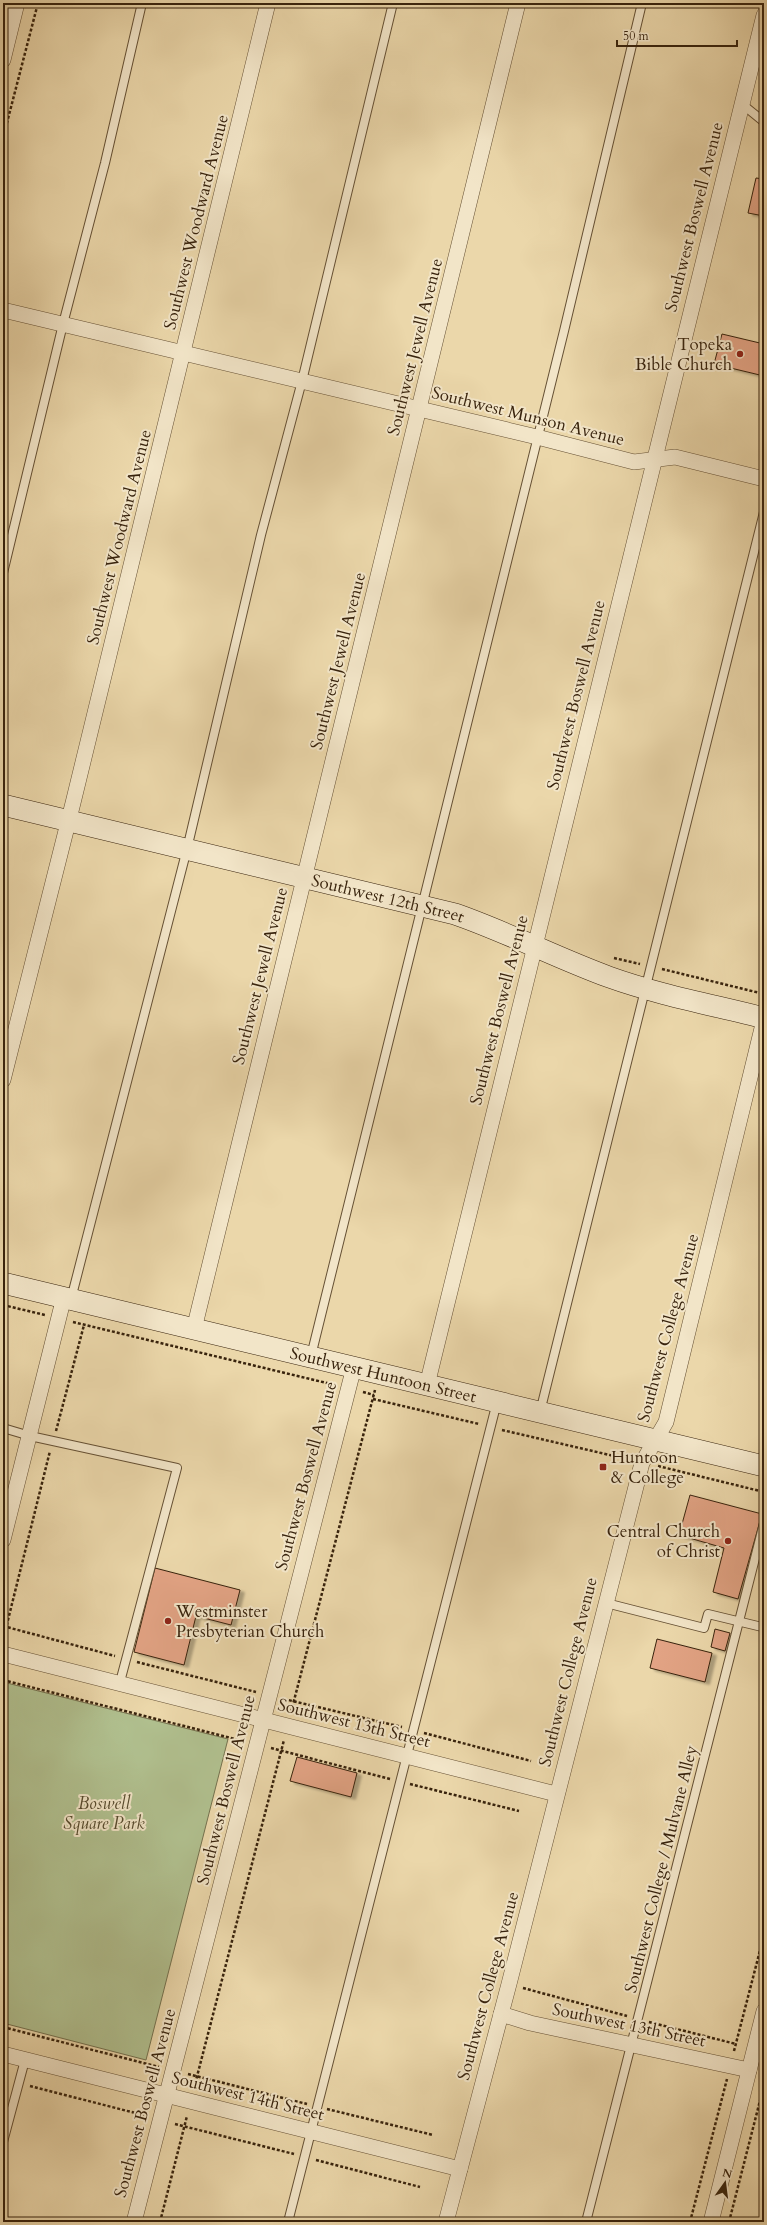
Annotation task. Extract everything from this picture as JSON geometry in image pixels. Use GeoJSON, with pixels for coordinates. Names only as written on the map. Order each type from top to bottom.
{"type":"FeatureCollection","features":[{"type":"Feature","properties":{"kind":"main road","name":"Southwest 12th Street"},"geometry":{"type":"LineString","coordinates":[[3,805],[422,906],[474,921],[609,977],[764,1019]]}},
{"type":"Feature","properties":{"kind":"main road","name":"Southwest Huntoon Street"},"geometry":{"type":"LineString","coordinates":[[3,1283],[764,1466]]}},
{"type":"Feature","properties":{"kind":"street"},"geometry":{"type":"LineString","coordinates":[[3,60],[17,3]]}},
{"type":"Feature","properties":{"kind":"street","name":"Southwest Woodward Avenue"},"geometry":{"type":"LineString","coordinates":[[3,1080],[184,353],[268,3]]}},
{"type":"Feature","properties":{"kind":"street","name":"Southwest Jewell Avenue"},"geometry":{"type":"LineString","coordinates":[[194,1329],[518,3]]}},
{"type":"Feature","properties":{"kind":"street","name":"Southwest Boswell Avenue"},"geometry":{"type":"LineString","coordinates":[[427,1385],[764,15]]}},
{"type":"Feature","properties":{"kind":"street","name":"Southwest Munson Avenue"},"geometry":{"type":"LineString","coordinates":[[3,310],[420,408],[634,462],[675,457],[764,479]]}},
{"type":"Feature","properties":{"kind":"street","name":"Southwest College Avenue"},"geometry":{"type":"LineString","coordinates":[[446,2222],[509,1984],[556,1794],[642,1463],[666,1422],[764,1019]]}},
{"type":"Feature","properties":{"kind":"street"},"geometry":{"type":"LineString","coordinates":[[3,1540],[59,1318],[68,1298]]}},
{"type":"Feature","properties":{"kind":"street","name":"Southwest Boswell Avenue"},"geometry":{"type":"LineString","coordinates":[[134,2222],[354,1367]]}},
{"type":"Feature","properties":{"kind":"street","name":"Southwest 13th Street"},"geometry":{"type":"LineString","coordinates":[[3,1654],[120,1682],[556,1794]]}},
{"type":"Feature","properties":{"kind":"street"},"geometry":{"type":"LineString","coordinates":[[711,2222],[764,2012]]}},
{"type":"Feature","properties":{"kind":"street","name":"Southwest 13th Street"},"geometry":{"type":"LineString","coordinates":[[501,2014],[530,2023],[749,2070]]}},
{"type":"Feature","properties":{"kind":"street","name":"Southwest 14th Street"},"geometry":{"type":"LineString","coordinates":[[3,2054],[460,2169]]}},
{"type":"Feature","properties":{"kind":"lane"},"geometry":{"type":"LineString","coordinates":[[3,573],[63,324],[105,163],[142,3]]}},
{"type":"Feature","properties":{"kind":"lane"},"geometry":{"type":"LineString","coordinates":[[68,1298],[187,849],[260,542],[302,381],[393,3]]}},
{"type":"Feature","properties":{"kind":"lane"},"geometry":{"type":"LineString","coordinates":[[311,1357],[603,170],[642,3]]}},
{"type":"Feature","properties":{"kind":"lane"},"geometry":{"type":"LineString","coordinates":[[742,104],[764,122]]}},
{"type":"Feature","properties":{"kind":"lane"},"geometry":{"type":"LineString","coordinates":[[540,1412],[764,512]]}},
{"type":"Feature","properties":{"kind":"lane"},"geometry":{"type":"LineString","coordinates":[[288,2222],[497,1402]]}},
{"type":"Feature","properties":{"kind":"lane"},"geometry":{"type":"LineString","coordinates":[[3,1428],[30,1436],[177,1468],[120,1682]]}},
{"type":"Feature","properties":{"kind":"lane","name":"Southwest College / Mulvane Alley"},"geometry":{"type":"LineString","coordinates":[[586,2222],[764,1523]]}},
{"type":"Feature","properties":{"kind":"lane"},"geometry":{"type":"LineString","coordinates":[[606,1603],[704,1628],[708,1614],[763,1628],[764,1618]]}},
{"type":"Feature","properties":{"kind":"lane"},"geometry":{"type":"LineString","coordinates":[[3,2142],[25,2060]]}},
{"type":"Feature","properties":{"kind":"path"},"geometry":{"type":"LineString","coordinates":[[3,138],[38,3]]}},
{"type":"Feature","properties":{"kind":"path"},"geometry":{"type":"LineString","coordinates":[[3,1305],[374,1395]]}},
{"type":"Feature","properties":{"kind":"path"},"geometry":{"type":"LineString","coordinates":[[3,1641],[53,1441],[84,1325]]}},
{"type":"Feature","properties":{"kind":"path"},"geometry":{"type":"LineString","coordinates":[[160,2222],[379,1373]]}},
{"type":"Feature","properties":{"kind":"path"},"geometry":{"type":"LineString","coordinates":[[373,1399],[764,1492]]}},
{"type":"Feature","properties":{"kind":"path"},"geometry":{"type":"LineString","coordinates":[[509,1984],[736,2044]]}},
{"type":"Feature","properties":{"kind":"path"},"geometry":{"type":"LineString","coordinates":[[3,2027],[197,2077],[433,2135]]}},
{"type":"Feature","properties":{"kind":"path"},"geometry":{"type":"LineString","coordinates":[[18,2083],[420,2186]]}},
{"type":"Feature","properties":{"kind":"path"},"geometry":{"type":"LineString","coordinates":[[729,2222],[764,2085]]}},
{"type":"Feature","properties":{"kind":"green space","name":"Boswell Square Park"},"geometry":{"type":"Polygon","coordinates":[[[3,1682],[228,1739],[146,2060],[3,2023],[3,1682]]]}},
{"type":"Feature","properties":{"kind":"building"},"geometry":{"type":"Polygon","coordinates":[[[756,178],[764,179],[764,216],[748,213],[756,178]]]}},
{"type":"Feature","properties":{"kind":"building","name":"Topeka Bible Church"},"geometry":{"type":"Polygon","coordinates":[[[722,334],[764,344],[764,376],[714,364],[722,334]]]}},
{"type":"Feature","properties":{"kind":"building","name":"Central Church of Christ"},"geometry":{"type":"Polygon","coordinates":[[[690,1495],[762,1514],[738,1599],[713,1592],[724,1548],[679,1535],[690,1495]]]}},
{"type":"Feature","properties":{"kind":"building","name":"Westminster Presbyterian Church"},"geometry":{"type":"Polygon","coordinates":[[[155,1568],[240,1590],[231,1625],[196,1616],[184,1665],[134,1652],[155,1568]]]}},
{"type":"Feature","properties":{"kind":"building"},"geometry":{"type":"Polygon","coordinates":[[[715,1629],[730,1633],[725,1651],[711,1647],[715,1629]]]}},
{"type":"Feature","properties":{"kind":"building"},"geometry":{"type":"Polygon","coordinates":[[[657,1639],[712,1653],[705,1682],[650,1668],[657,1639]]]}},
{"type":"Feature","properties":{"kind":"building"},"geometry":{"type":"Polygon","coordinates":[[[297,1757],[357,1773],[351,1797],[290,1781],[297,1757]]]}},
{"type":"Feature","properties":{"kind":"place","name":"Topeka Bible Church"},"geometry":{"type":"Point","coordinates":[740,354]}},
{"type":"Feature","properties":{"kind":"place","name":"Huntoon & College"},"geometry":{"type":"Point","coordinates":[603,1467]}},
{"type":"Feature","properties":{"kind":"place","name":"Central Church of Christ"},"geometry":{"type":"Point","coordinates":[728,1541]}},
{"type":"Feature","properties":{"kind":"place","name":"Westminster Presbyterian Church"},"geometry":{"type":"Point","coordinates":[168,1621]}}]}
